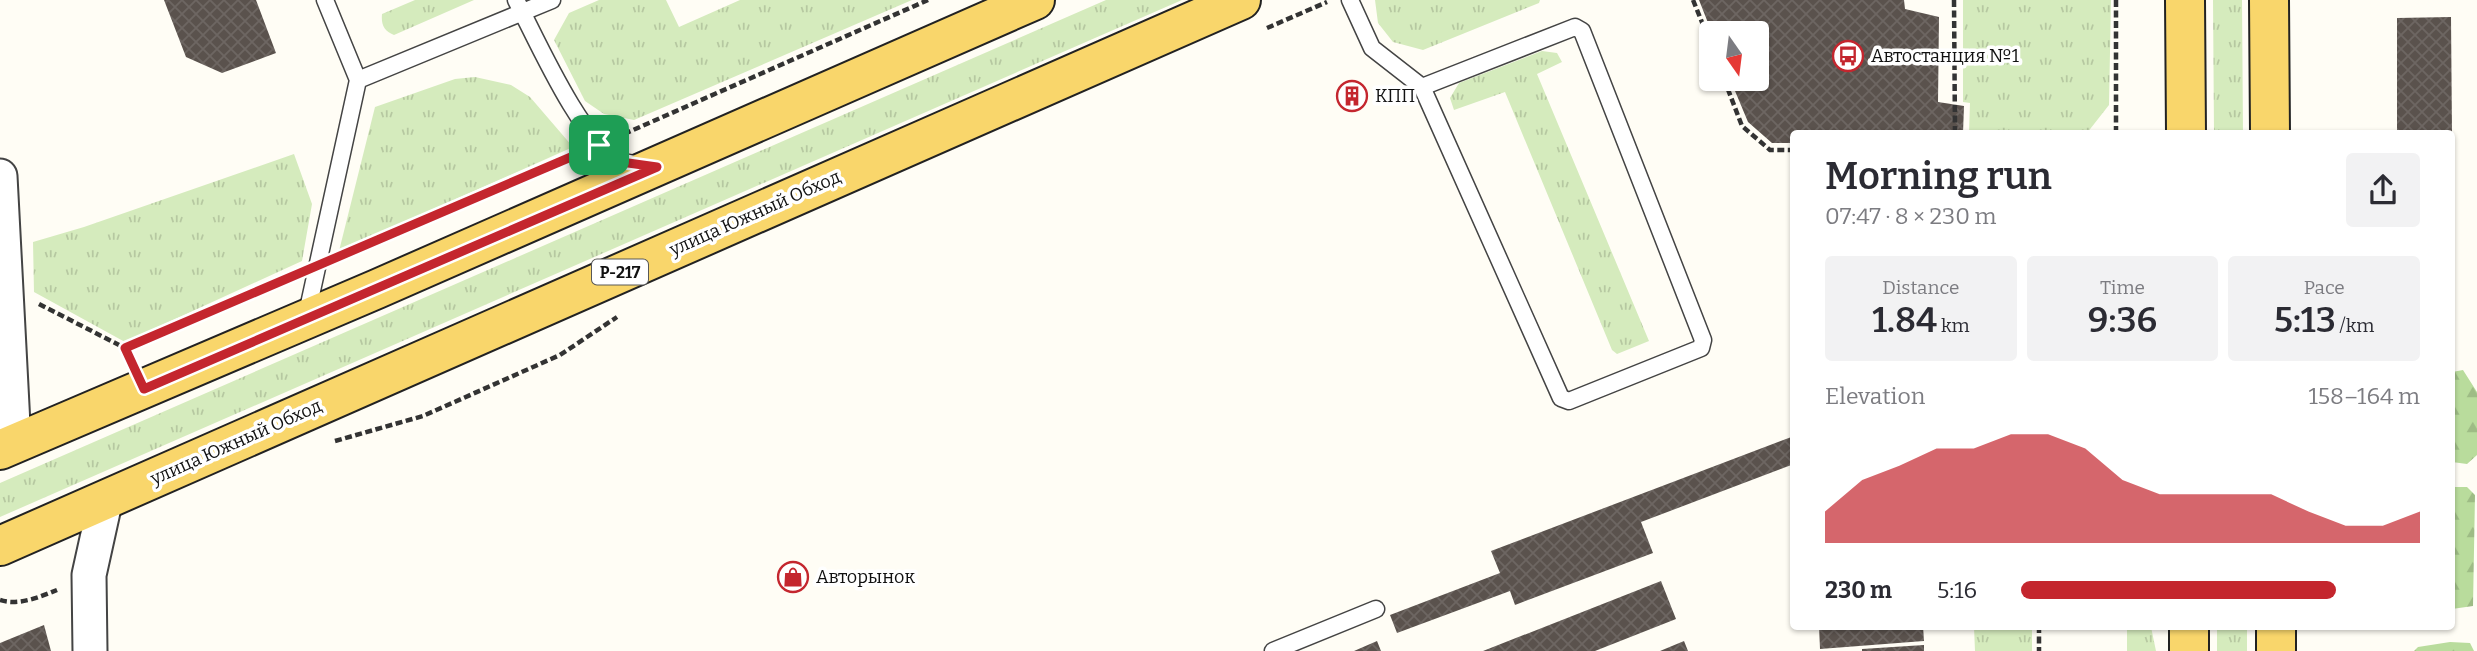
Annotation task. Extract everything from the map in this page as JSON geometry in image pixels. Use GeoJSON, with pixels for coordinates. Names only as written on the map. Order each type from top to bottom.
{"type":"FeatureCollection","features":[{"type":"Feature","properties":{"kind":"main road"},"geometry":{"type":"LineString","coordinates":[[7,447],[657,167],[1035,0]]}},
{"type":"Feature","properties":{"kind":"main road","name":"улица Южный Обход"},"geometry":{"type":"LineString","coordinates":[[0,546],[1241,0]]}},
{"type":"Feature","properties":{"kind":"main road"},"geometry":{"type":"LineString","coordinates":[[2185,0],[2186,130]]}},
{"type":"Feature","properties":{"kind":"main road"},"geometry":{"type":"LineString","coordinates":[[2269,0],[2270,130]]}},
{"type":"Feature","properties":{"kind":"main road"},"geometry":{"type":"LineString","coordinates":[[2189,630],[2189,651]]}},
{"type":"Feature","properties":{"kind":"main road"},"geometry":{"type":"LineString","coordinates":[[2276,630],[2276,651]]}},
{"type":"Feature","properties":{"kind":"street"},"geometry":{"type":"LineString","coordinates":[[0,176],[6,287],[7,447]]}},
{"type":"Feature","properties":{"kind":"street"},"geometry":{"type":"LineString","coordinates":[[90,651],[89,575],[106,498]]}},
{"type":"Feature","properties":{"kind":"lane"},"geometry":{"type":"LineString","coordinates":[[305,320],[358,80],[325,0]]}},
{"type":"Feature","properties":{"kind":"lane"},"geometry":{"type":"LineString","coordinates":[[358,80],[519,6],[552,0]]}},
{"type":"Feature","properties":{"kind":"lane"},"geometry":{"type":"LineString","coordinates":[[1350,0],[1372,48],[1422,87],[1561,398],[1569,401],[1700,348],[1703,340],[1581,31],[1575,27],[1422,87]]}},
{"type":"Feature","properties":{"kind":"lane"},"geometry":{"type":"LineString","coordinates":[[519,6],[583,125],[599,145],[621,162],[657,167]]}},
{"type":"Feature","properties":{"kind":"lane"},"geometry":{"type":"LineString","coordinates":[[1273,651],[1376,609]]}},
{"type":"Feature","properties":{"kind":"path"},"geometry":{"type":"LineString","coordinates":[[125,348],[599,145],[928,0]]}},
{"type":"Feature","properties":{"kind":"path"},"geometry":{"type":"LineString","coordinates":[[1693,0],[1701,21]]}},
{"type":"Feature","properties":{"kind":"path"},"geometry":{"type":"LineString","coordinates":[[1954,0],[1955,130]]}},
{"type":"Feature","properties":{"kind":"path"},"geometry":{"type":"LineString","coordinates":[[2116,0],[2116,130]]}},
{"type":"Feature","properties":{"kind":"path"},"geometry":{"type":"LineString","coordinates":[[1729,91],[1742,126],[1770,149],[1790,150]]}},
{"type":"Feature","properties":{"kind":"path"},"geometry":{"type":"LineString","coordinates":[[6,287],[125,348],[144,389]]}},
{"type":"Feature","properties":{"kind":"path"},"geometry":{"type":"LineString","coordinates":[[0,600],[8,603],[40,597],[89,575]]}},
{"type":"Feature","properties":{"kind":"path"},"geometry":{"type":"LineString","coordinates":[[2039,630],[2039,651]]}},
{"type":"Feature","properties":{"kind":"green space"},"geometry":{"type":"Polygon","coordinates":[[[415,0],[474,0],[394,35],[388,32],[383,24],[382,14],[415,0]]]}},
{"type":"Feature","properties":{"kind":"green space"},"geometry":{"type":"Polygon","coordinates":[[[599,0],[666,0],[679,27],[740,0],[912,0],[634,120],[604,114],[585,101],[554,40],[569,13],[599,0]]]}},
{"type":"Feature","properties":{"kind":"green space"},"geometry":{"type":"Polygon","coordinates":[[[1106,0],[1182,0],[0,517],[0,483],[1106,0]]]}},
{"type":"Feature","properties":{"kind":"green space"},"geometry":{"type":"Polygon","coordinates":[[[1375,0],[1540,0],[1539,3],[1423,50],[1393,42],[1378,23],[1375,0]]]}},
{"type":"Feature","properties":{"kind":"green space"},"geometry":{"type":"Polygon","coordinates":[[[1963,0],[2111,0],[2109,105],[2089,130],[1969,130],[1970,103],[1963,102],[1963,0]]]}},
{"type":"Feature","properties":{"kind":"green space"},"geometry":{"type":"Polygon","coordinates":[[[2213,0],[2242,0],[2243,130],[2214,130],[2213,0]]]}},
{"type":"Feature","properties":{"kind":"green space"},"geometry":{"type":"Polygon","coordinates":[[[1542,51],[1557,53],[1562,62],[1537,74],[1649,341],[1617,354],[1612,350],[1505,92],[1454,110],[1450,98],[1459,83],[1542,51]]]}},
{"type":"Feature","properties":{"kind":"green space"},"geometry":{"type":"Polygon","coordinates":[[[475,77],[511,85],[530,97],[573,147],[339,251],[375,107],[455,79],[475,77]]]}},
{"type":"Feature","properties":{"kind":"green space"},"geometry":{"type":"Polygon","coordinates":[[[294,154],[312,204],[302,261],[125,342],[34,292],[33,242],[294,154]]]}},
{"type":"Feature","properties":{"kind":"green space"},"geometry":{"type":"Polygon","coordinates":[[[2463,370],[2477,392],[2477,455],[2467,464],[2455,462],[2455,371],[2463,370]]]}},
{"type":"Feature","properties":{"kind":"green space"},"geometry":{"type":"Polygon","coordinates":[[[2455,487],[2467,487],[2475,495],[2473,606],[2455,609],[2455,487]]]}},
{"type":"Feature","properties":{"kind":"green space"},"geometry":{"type":"Polygon","coordinates":[[[1974,630],[2032,630],[2032,651],[1975,651],[1974,630]]]}},
{"type":"Feature","properties":{"kind":"green space"},"geometry":{"type":"Polygon","coordinates":[[[2127,630],[2152,630],[2156,651],[2127,651],[2127,630]]]}},
{"type":"Feature","properties":{"kind":"green space"},"geometry":{"type":"Polygon","coordinates":[[[2217,630],[2247,630],[2247,651],[2217,651],[2217,630]]]}},
{"type":"Feature","properties":{"kind":"green space"},"geometry":{"type":"Polygon","coordinates":[[[2450,642],[2470,643],[2474,651],[2414,651],[2418,647],[2450,642]]]}},
{"type":"Feature","properties":{"kind":"building"},"geometry":{"type":"Polygon","coordinates":[[[164,0],[256,0],[276,53],[222,73],[186,57],[164,0]]]}},
{"type":"Feature","properties":{"kind":"building","name":"Автостанция №1"},"geometry":{"type":"Polygon","coordinates":[[[1699,0],[1904,0],[1905,9],[1939,17],[1938,102],[1964,106],[1963,130],[1790,130],[1790,143],[1772,143],[1748,122],[1735,91],[1769,91],[1769,21],[1707,21],[1699,0]]]}},
{"type":"Feature","properties":{"kind":"building"},"geometry":{"type":"Polygon","coordinates":[[[2451,17],[2452,130],[2397,130],[2397,18],[2451,17]]]}},
{"type":"Feature","properties":{"kind":"building","name":"КПП"},"geometry":{"type":"Polygon","coordinates":[[[1360,82],[1366,102],[1343,108],[1338,89],[1360,82]]]}},
{"type":"Feature","properties":{"kind":"building"},"geometry":{"type":"Polygon","coordinates":[[[1790,438],[1790,466],[1641,522],[1653,553],[1515,605],[1510,591],[1397,633],[1390,615],[1500,573],[1491,551],[1790,438]]]}},
{"type":"Feature","properties":{"kind":"building"},"geometry":{"type":"Polygon","coordinates":[[[1661,581],[1676,619],[1595,651],[1483,651],[1661,581]]]}},
{"type":"Feature","properties":{"kind":"building"},"geometry":{"type":"Polygon","coordinates":[[[44,625],[51,651],[0,651],[0,643],[44,625]]]}},
{"type":"Feature","properties":{"kind":"building"},"geometry":{"type":"Polygon","coordinates":[[[1819,630],[1923,630],[1924,641],[1820,649],[1819,630]]]}},
{"type":"Feature","properties":{"kind":"building"},"geometry":{"type":"Polygon","coordinates":[[[1377,641],[1381,651],[1354,651],[1377,641]]]}},
{"type":"Feature","properties":{"kind":"building"},"geometry":{"type":"Polygon","coordinates":[[[1684,641],[1688,651],[1660,651],[1684,641]]]}},
{"type":"Feature","properties":{"kind":"building"},"geometry":{"type":"Polygon","coordinates":[[[1924,645],[1924,651],[1862,651],[1862,649],[1924,645]]]}},
{"type":"Feature","properties":{"kind":"place","name":"Автостанция №1"},"geometry":{"type":"Point","coordinates":[1848,56]}},
{"type":"Feature","properties":{"kind":"place","name":"КПП"},"geometry":{"type":"Point","coordinates":[1352,96]}},
{"type":"Feature","properties":{"kind":"place","name":"Авторынок"},"geometry":{"type":"Point","coordinates":[793,577]}},
{"type":"Feature","properties":{"kind":"route"},"geometry":{"type":"LineString","coordinates":[[599,145],[621,162],[657,167],[144,389],[125,348],[599,145]]}}]}
